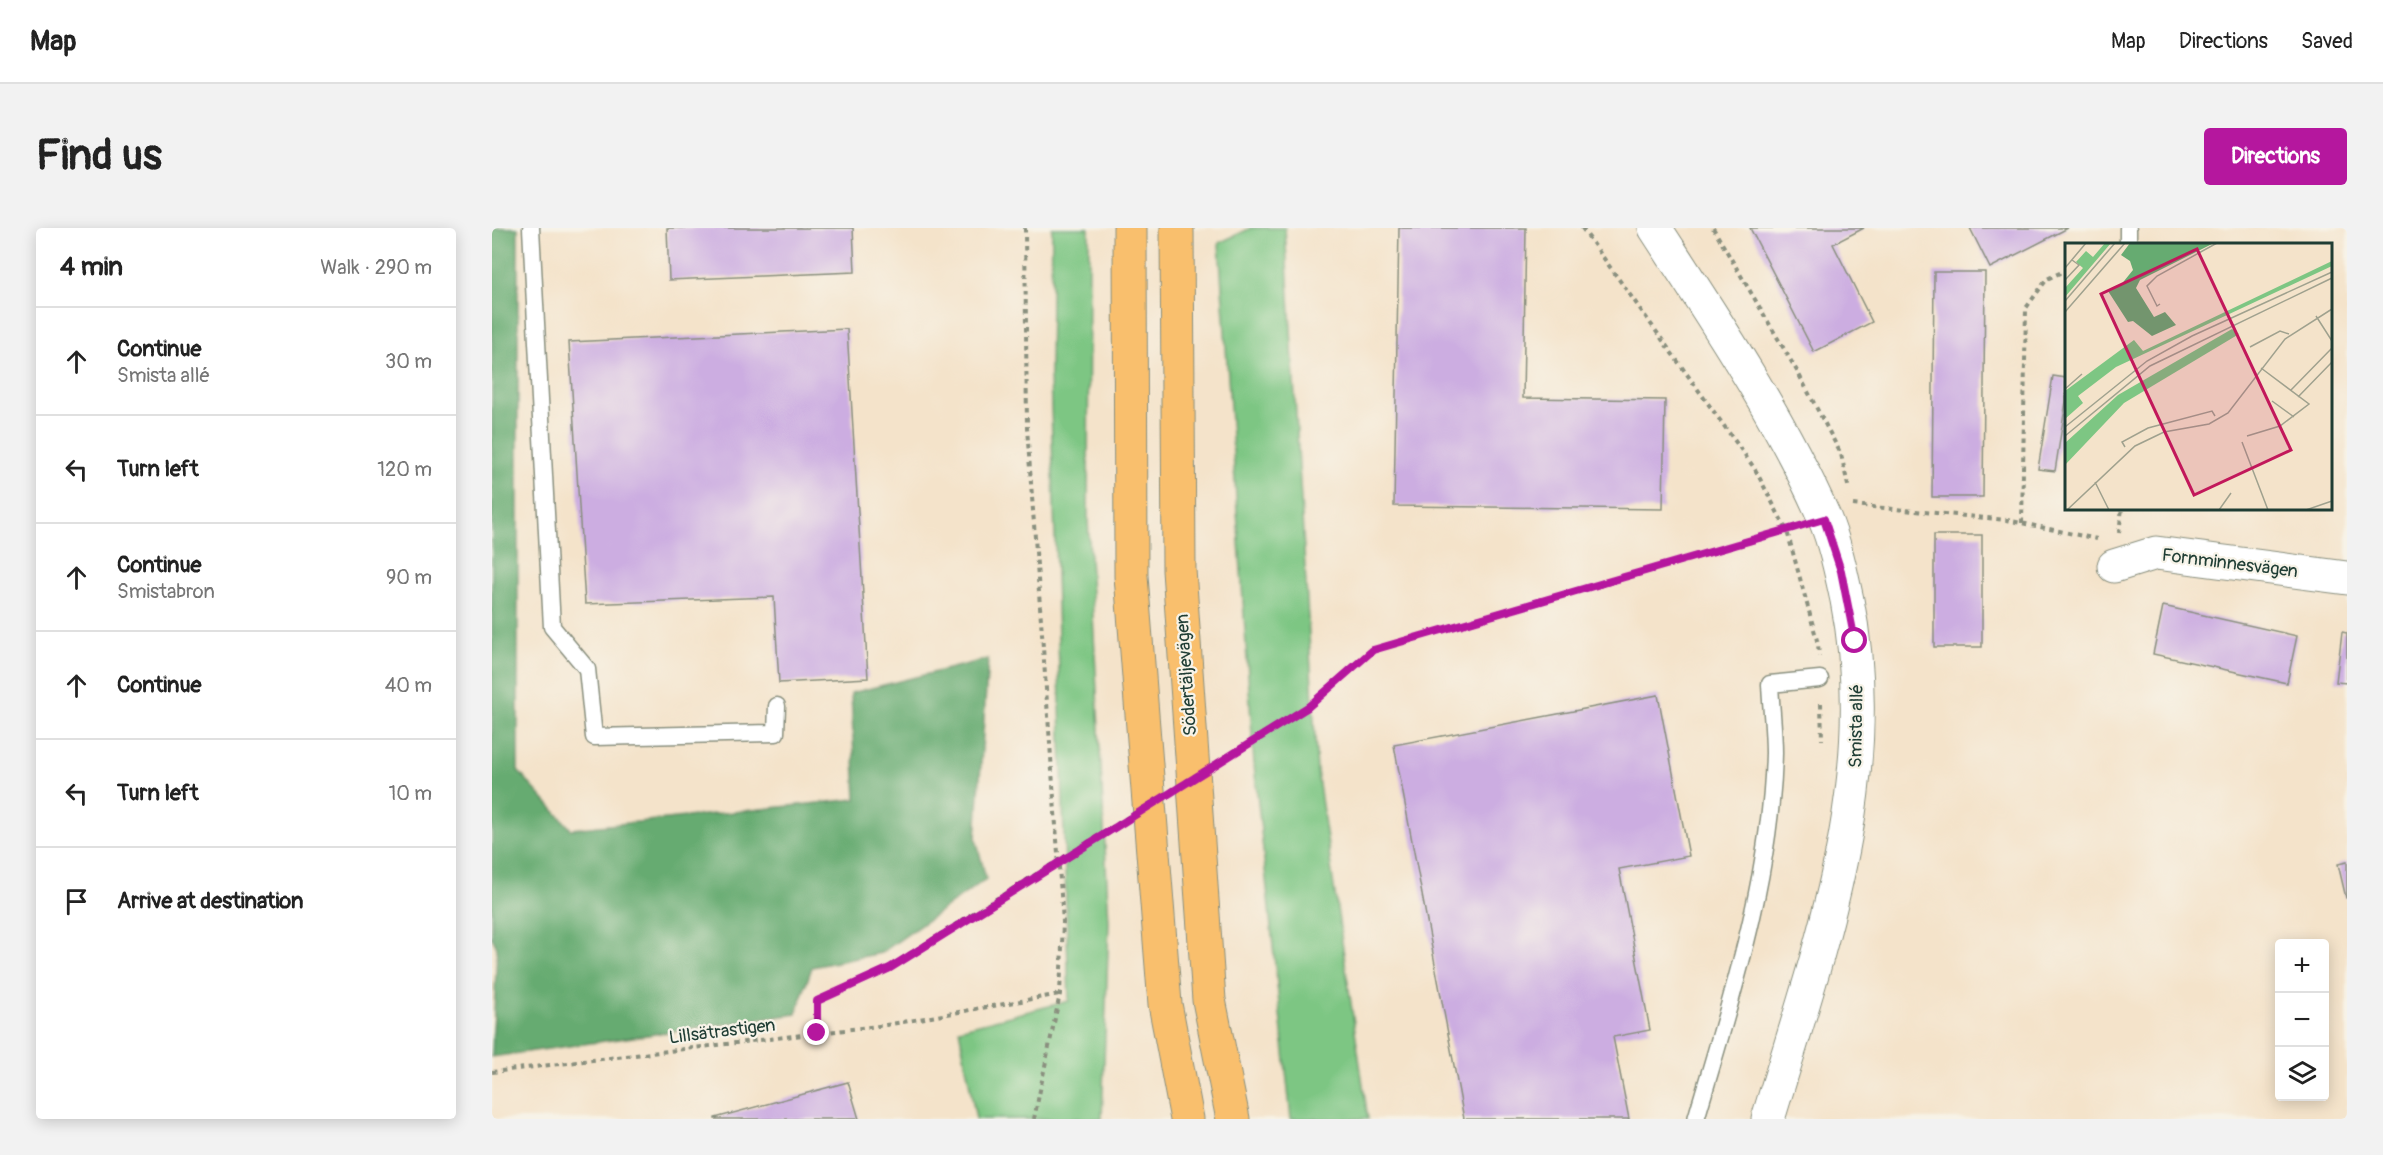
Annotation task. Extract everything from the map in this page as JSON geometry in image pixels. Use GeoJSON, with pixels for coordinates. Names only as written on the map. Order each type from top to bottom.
{"type":"FeatureCollection","features":[{"type":"Feature","properties":{"kind":"highway"},"geometry":{"type":"LineString","coordinates":[[1130,228],[1131,576],[1165,1004],[1187,1119]]}},
{"type":"Feature","properties":{"kind":"highway","name":"Södertäljevägen"},"geometry":{"type":"LineString","coordinates":[[1177,228],[1179,570],[1209,1000],[1233,1119]]}},
{"type":"Feature","properties":{"kind":"street","name":"Smista allé"},"geometry":{"type":"LineString","coordinates":[[1655,228],[1838,512],[1841,571],[1855,641],[1858,753],[1847,838],[1826,927],[1768,1119]]}},
{"type":"Feature","properties":{"kind":"street","name":"Fornminnesvägen"},"geometry":{"type":"LineString","coordinates":[[2114,566],[2156,553],[2347,578]]}},
{"type":"Feature","properties":{"kind":"lane"},"geometry":{"type":"LineString","coordinates":[[531,228],[552,627],[587,669],[594,737],[776,734],[777,706]]}},
{"type":"Feature","properties":{"kind":"lane"},"geometry":{"type":"LineString","coordinates":[[1696,1119],[1759,889],[1771,802],[1774,751],[1770,684],[1820,679]]}},
{"type":"Feature","properties":{"kind":"path"},"geometry":{"type":"LineString","coordinates":[[1025,228],[1027,428],[1062,922],[1060,994],[1034,1119]]}},
{"type":"Feature","properties":{"kind":"path"},"geometry":{"type":"LineString","coordinates":[[1582,228],[1755,470],[1787,531],[1818,644],[1822,751]]}},
{"type":"Feature","properties":{"kind":"path"},"geometry":{"type":"LineString","coordinates":[[1713,228],[1797,371],[1841,454],[1838,512]]}},
{"type":"Feature","properties":{"kind":"path"},"geometry":{"type":"LineString","coordinates":[[2022,523],[2026,308],[2047,279],[2065,271]]}},
{"type":"Feature","properties":{"kind":"path"},"geometry":{"type":"LineString","coordinates":[[817,1033],[817,1001],[890,968],[972,914],[1308,707],[1373,650],[1787,531],[1838,512],[2022,523],[2085,535],[2105,542],[2114,566]]}},
{"type":"Feature","properties":{"kind":"path","name":"Lillsätrastigen"},"geometry":{"type":"LineString","coordinates":[[492,1072],[886,1025],[1060,994]]}},
{"type":"Feature","properties":{"kind":"green space"},"geometry":{"type":"Polygon","coordinates":[[[492,228],[518,228],[518,771],[571,829],[856,799],[851,693],[988,659],[976,839],[986,879],[881,953],[812,967],[796,1014],[492,1057],[497,948],[492,937],[492,228]]]}},
{"type":"Feature","properties":{"kind":"green space"},"geometry":{"type":"Polygon","coordinates":[[[1052,228],[1089,228],[1088,519],[1109,922],[1102,1119],[976,1119],[959,1029],[1069,1001],[1050,373],[1052,228]]]}},
{"type":"Feature","properties":{"kind":"green space"},"geometry":{"type":"Polygon","coordinates":[[[1251,228],[1285,228],[1317,771],[1368,1119],[1291,1119],[1254,764],[1219,243],[1251,228]]]}},
{"type":"Feature","properties":{"kind":"building"},"geometry":{"type":"Polygon","coordinates":[[[667,228],[853,228],[855,272],[669,280],[667,228]]]}},
{"type":"Feature","properties":{"kind":"building"},"geometry":{"type":"Polygon","coordinates":[[[1399,228],[1526,228],[1523,398],[1665,400],[1663,509],[1394,506],[1399,228]]]}},
{"type":"Feature","properties":{"kind":"building"},"geometry":{"type":"Polygon","coordinates":[[[1750,228],[1864,228],[1833,244],[1872,322],[1814,352],[1750,228]]]}},
{"type":"Feature","properties":{"kind":"building"},"geometry":{"type":"Polygon","coordinates":[[[1970,228],[2068,228],[1990,268],[1970,228]]]}},
{"type":"Feature","properties":{"kind":"building"},"geometry":{"type":"Polygon","coordinates":[[[1934,272],[1985,272],[1983,497],[1932,497],[1934,272]]]}},
{"type":"Feature","properties":{"kind":"building"},"geometry":{"type":"Polygon","coordinates":[[[847,329],[868,678],[779,683],[774,597],[585,604],[569,342],[847,329]]]}},
{"type":"Feature","properties":{"kind":"building"},"geometry":{"type":"Polygon","coordinates":[[[2053,376],[2065,378],[2065,407],[2055,471],[2038,469],[2053,376]]]}},
{"type":"Feature","properties":{"kind":"building"},"geometry":{"type":"Polygon","coordinates":[[[1934,535],[1982,535],[1982,647],[1934,647],[1934,535]]]}},
{"type":"Feature","properties":{"kind":"building"},"geometry":{"type":"Polygon","coordinates":[[[2163,606],[2297,636],[2287,683],[2153,654],[2163,606]]]}},
{"type":"Feature","properties":{"kind":"building"},"geometry":{"type":"Polygon","coordinates":[[[2342,632],[2347,633],[2347,683],[2336,682],[2342,632]]]}},
{"type":"Feature","properties":{"kind":"building"},"geometry":{"type":"Polygon","coordinates":[[[1658,695],[1689,856],[1619,869],[1650,1030],[1613,1037],[1629,1119],[1464,1119],[1394,745],[1658,695]]]}},
{"type":"Feature","properties":{"kind":"building"},"geometry":{"type":"Polygon","coordinates":[[[2347,862],[2347,898],[2346,898],[2338,864],[2347,862]]]}},
{"type":"Feature","properties":{"kind":"building"},"geometry":{"type":"Polygon","coordinates":[[[848,1082],[859,1119],[715,1119],[715,1118],[848,1082]]]}},
{"type":"Feature","properties":{"kind":"route"},"geometry":{"type":"LineString","coordinates":[[817,1033],[817,1001],[890,968],[972,914],[1308,707],[1373,650],[1824,519],[1841,571],[1855,641]]}}]}
